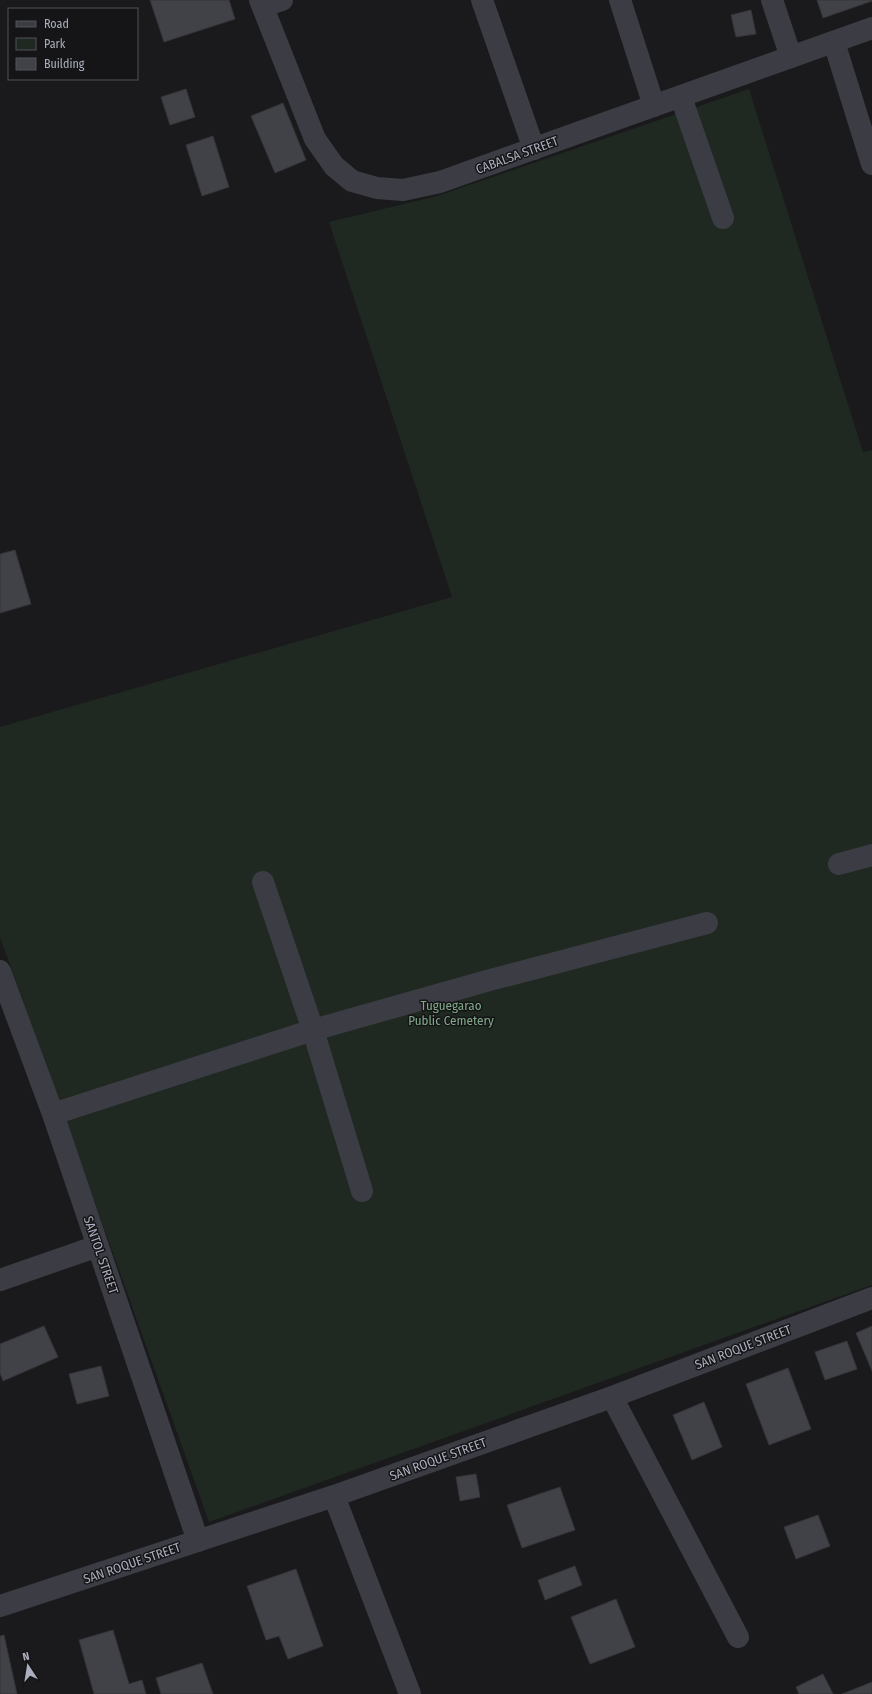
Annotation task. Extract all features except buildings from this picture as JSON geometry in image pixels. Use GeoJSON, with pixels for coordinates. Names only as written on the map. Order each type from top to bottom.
{"type":"FeatureCollection","features":[{"type":"Feature","properties":{"kind":"street"},"geometry":{"type":"LineString","coordinates":[[482,0],[534,149]]}},
{"type":"Feature","properties":{"kind":"street"},"geometry":{"type":"LineString","coordinates":[[620,0],[654,106]]}},
{"type":"Feature","properties":{"kind":"street"},"geometry":{"type":"LineString","coordinates":[[772,0],[791,57]]}},
{"type":"Feature","properties":{"kind":"street","name":"CABALSA STREET"},"geometry":{"type":"LineString","coordinates":[[268,2],[315,139],[334,166],[352,181],[377,188],[403,190],[440,182],[872,28]]}},
{"type":"Feature","properties":{"kind":"street"},"geometry":{"type":"LineString","coordinates":[[834,42],[872,164]]}},
{"type":"Feature","properties":{"kind":"street"},"geometry":{"type":"LineString","coordinates":[[681,97],[723,218]]}},
{"type":"Feature","properties":{"kind":"street"},"geometry":{"type":"LineString","coordinates":[[839,864],[872,854]]}},
{"type":"Feature","properties":{"kind":"street"},"geometry":{"type":"LineString","coordinates":[[263,882],[313,1030],[362,1191]]}},
{"type":"Feature","properties":{"kind":"street"},"geometry":{"type":"LineString","coordinates":[[53,1114],[313,1030],[490,980],[707,922]]}},
{"type":"Feature","properties":{"kind":"street","name":"SANTOL STREET"},"geometry":{"type":"LineString","coordinates":[[0,971],[53,1114],[198,1541]]}},
{"type":"Feature","properties":{"kind":"street"},"geometry":{"type":"LineString","coordinates":[[0,1280],[98,1246]]}},
{"type":"Feature","properties":{"kind":"street","name":"SAN ROQUE STREET"},"geometry":{"type":"LineString","coordinates":[[0,1606],[334,1496],[612,1397],[872,1298]]}},
{"type":"Feature","properties":{"kind":"street"},"geometry":{"type":"LineString","coordinates":[[612,1397],[738,1638]]}},
{"type":"Feature","properties":{"kind":"street"},"geometry":{"type":"LineString","coordinates":[[334,1496],[410,1694]]}},
{"type":"Feature","properties":{"kind":"green space","name":"Tuguegarao Public Cemetery"},"geometry":{"type":"Polygon","coordinates":[[[749,89],[863,452],[872,450],[872,1285],[209,1522],[0,937],[0,727],[452,597],[329,222],[437,196],[749,89]]]}}]}
